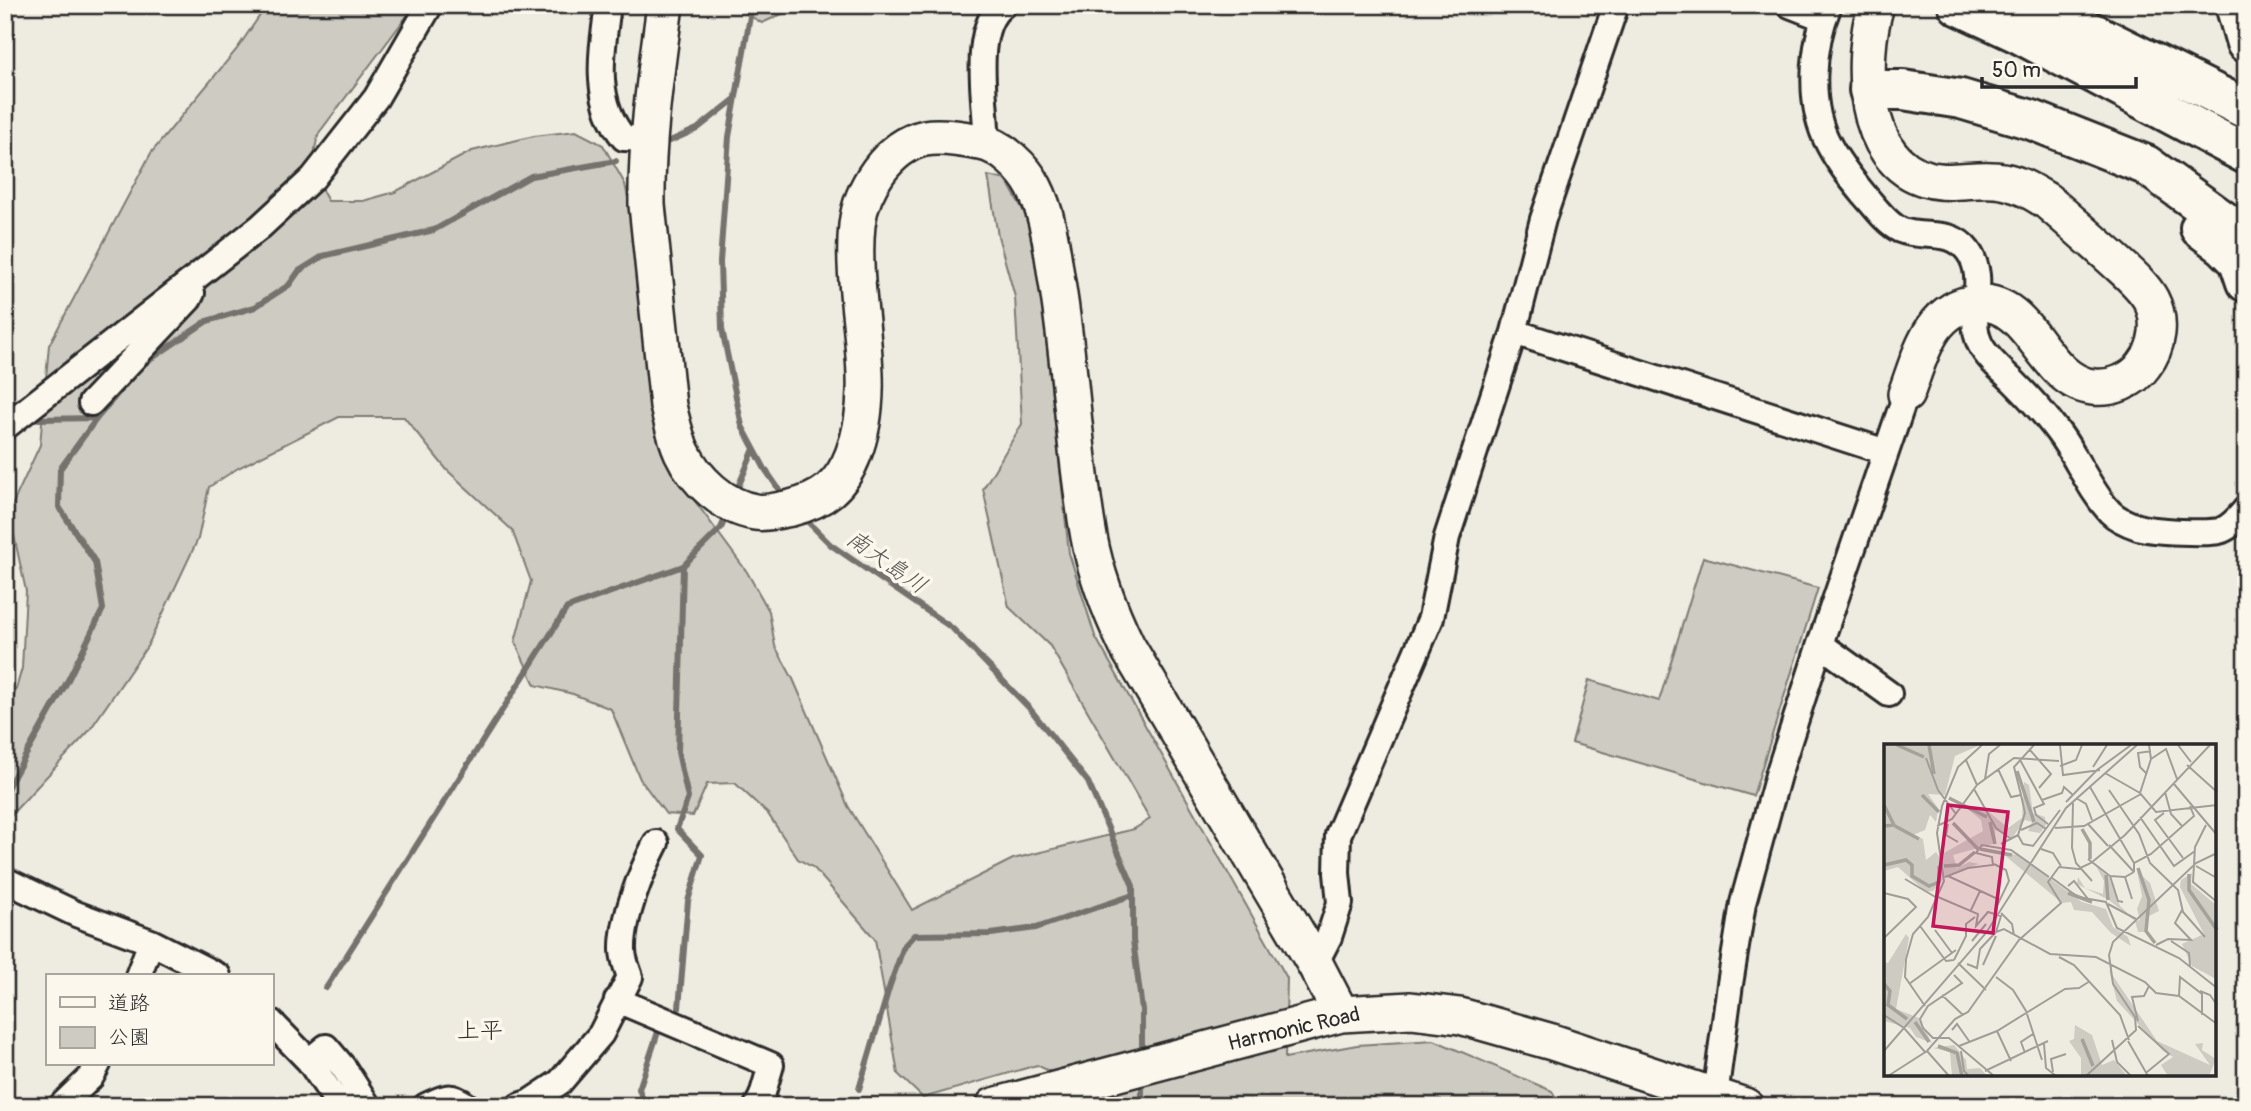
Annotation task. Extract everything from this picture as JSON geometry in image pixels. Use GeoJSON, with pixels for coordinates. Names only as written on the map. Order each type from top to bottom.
{"type":"FeatureCollection","features":[{"type":"Feature","properties":{"kind":"highway"},"geometry":{"type":"LineString","coordinates":[[1958,5],[2028,19],[2246,109]]}},
{"type":"Feature","properties":{"kind":"highway"},"geometry":{"type":"LineString","coordinates":[[2055,5],[2151,44],[2246,88]]}},
{"type":"Feature","properties":{"kind":"highway"},"geometry":{"type":"LineString","coordinates":[[2235,5],[2246,43]]}},
{"type":"Feature","properties":{"kind":"highway"},"geometry":{"type":"LineString","coordinates":[[2028,19],[2246,154]]}},
{"type":"Feature","properties":{"kind":"highway"},"geometry":{"type":"LineString","coordinates":[[2028,19],[2171,126],[2246,176]]}},
{"type":"Feature","properties":{"kind":"highway"},"geometry":{"type":"LineString","coordinates":[[1869,90],[1903,90],[1961,99],[2032,120],[2146,165],[2246,237]]}},
{"type":"Feature","properties":{"kind":"highway"},"geometry":{"type":"LineString","coordinates":[[2098,146],[2134,178],[2224,246],[2239,261],[2246,282]]}},
{"type":"Feature","properties":{"kind":"street"},"geometry":{"type":"LineString","coordinates":[[5,427],[260,227],[313,178],[376,98],[430,5]]}},
{"type":"Feature","properties":{"kind":"street"},"geometry":{"type":"LineString","coordinates":[[608,5],[601,73],[607,110],[613,125],[624,138],[649,139]]}},
{"type":"Feature","properties":{"kind":"street"},"geometry":{"type":"LineString","coordinates":[[664,5],[649,139],[647,205],[668,405],[682,454],[709,488],[762,506],[830,491],[845,471],[853,454],[863,420],[864,375],[855,252],[857,221],[864,197],[882,166],[900,149],[925,138],[984,142],[1013,160],[1034,187],[1049,233],[1060,299],[1083,504],[1095,563],[1112,616],[1127,646],[1315,964],[1341,1014]]}},
{"type":"Feature","properties":{"kind":"street"},"geometry":{"type":"LineString","coordinates":[[984,142],[986,130],[983,39],[993,13],[1003,5]]}},
{"type":"Feature","properties":{"kind":"street"},"geometry":{"type":"LineString","coordinates":[[1315,964],[1329,937],[1340,903],[1337,873],[1338,835],[1431,618],[1447,537],[1514,332],[1543,219],[1616,5]]}},
{"type":"Feature","properties":{"kind":"street"},"geometry":{"type":"LineString","coordinates":[[1790,5],[1826,12],[1818,45],[1815,90],[1818,113],[1827,143],[1846,174],[1889,223],[1901,230],[1951,236],[1961,242],[1970,253],[1976,266],[1976,327],[1980,344],[2059,432],[2082,473],[2112,514],[2139,527],[2199,532],[2221,531],[2235,522],[2246,509]]}},
{"type":"Feature","properties":{"kind":"street"},"geometry":{"type":"LineString","coordinates":[[1731,1102],[1744,903],[1778,775],[1820,644],[1906,394],[1933,328],[1946,314],[1963,306],[1989,303],[2014,317],[2029,330],[2062,372],[2078,383],[2089,386],[2116,385],[2130,379],[2143,368],[2154,351],[2158,333],[2157,313],[2151,299],[2136,281],[2048,201],[2031,191],[2002,181],[1947,182],[1926,179],[1908,170],[1893,156],[1881,140],[1873,121],[1869,90],[1870,24],[1876,5]]}},
{"type":"Feature","properties":{"kind":"street"},"geometry":{"type":"LineString","coordinates":[[91,403],[189,299],[204,270]]}},
{"type":"Feature","properties":{"kind":"street"},"geometry":{"type":"LineString","coordinates":[[1514,332],[1886,452]]}},
{"type":"Feature","properties":{"kind":"street"},"geometry":{"type":"LineString","coordinates":[[1820,644],[1889,694]]}},
{"type":"Feature","properties":{"kind":"street"},"geometry":{"type":"LineString","coordinates":[[519,1106],[560,1083],[601,1034],[630,977],[623,952],[625,923],[646,863],[656,844]]}},
{"type":"Feature","properties":{"kind":"street"},"geometry":{"type":"LineString","coordinates":[[5,880],[76,914],[151,942],[214,974]]}},
{"type":"Feature","properties":{"kind":"street"},"geometry":{"type":"LineString","coordinates":[[139,974],[151,942]]}},
{"type":"Feature","properties":{"kind":"street"},"geometry":{"type":"LineString","coordinates":[[617,1000],[771,1065],[757,1106]]}},
{"type":"Feature","properties":{"kind":"street","name":"Harmonic Road"},"geometry":{"type":"LineString","coordinates":[[994,1106],[1341,1014],[1411,1010],[1460,1016],[1552,1042],[1731,1102]]}},
{"type":"Feature","properties":{"kind":"street"},"geometry":{"type":"LineString","coordinates":[[273,1025],[309,1061],[340,1106]]}},
{"type":"Feature","properties":{"kind":"street"},"geometry":{"type":"LineString","coordinates":[[309,1061],[326,1047],[343,1067],[368,1106]]}},
{"type":"Feature","properties":{"kind":"street"},"geometry":{"type":"LineString","coordinates":[[61,1106],[91,1077],[97,1066]]}},
{"type":"Feature","properties":{"kind":"street"},"geometry":{"type":"LineString","coordinates":[[426,1106],[444,1098],[457,1098],[467,1106]]}},
{"type":"Feature","properties":{"kind":"green space"},"geometry":{"type":"Polygon","coordinates":[[[267,5],[415,5],[319,133],[314,152],[314,168],[328,201],[363,201],[395,192],[472,151],[534,136],[576,131],[603,145],[625,184],[641,259],[678,478],[747,572],[769,611],[775,646],[793,679],[848,806],[912,910],[1013,859],[1134,829],[1150,819],[1050,646],[1009,607],[983,489],[1022,424],[1015,297],[998,236],[988,176],[1006,180],[1027,217],[1040,282],[1069,553],[1095,636],[1287,978],[1285,1058],[1357,1045],[1434,1040],[1552,1091],[1561,1106],[1065,1106],[1057,1075],[1037,1065],[923,1098],[898,1074],[875,939],[814,868],[798,859],[768,814],[735,783],[707,784],[693,816],[666,814],[640,779],[611,709],[573,694],[535,685],[515,642],[531,581],[512,530],[447,470],[404,417],[339,417],[238,468],[209,487],[198,539],[148,645],[89,731],[8,818],[5,817],[5,728],[22,668],[26,591],[9,512],[40,445],[49,345],[151,153],[237,49],[267,5]]]}},
{"type":"Feature","properties":{"kind":"green space"},"geometry":{"type":"Polygon","coordinates":[[[741,5],[784,5],[784,13],[762,23],[741,10],[741,5]]]}},
{"type":"Feature","properties":{"kind":"green space"},"geometry":{"type":"Polygon","coordinates":[[[1703,557],[1818,588],[1753,796],[1572,743],[1589,680],[1659,701],[1703,557]]]}},
{"type":"Feature","properties":{"kind":"waterway","name":"南大島川"},"geometry":{"type":"LineString","coordinates":[[752,5],[729,137],[720,262],[722,329],[742,426],[765,469],[785,498]]}},
{"type":"Feature","properties":{"kind":"waterway"},"geometry":{"type":"LineString","coordinates":[[670,141],[697,129],[735,99]]}},
{"type":"Feature","properties":{"kind":"waterway"},"geometry":{"type":"LineString","coordinates":[[142,365],[207,321],[255,307],[289,285],[299,271],[323,256],[434,230],[531,176],[616,161]]}},
{"type":"Feature","properties":{"kind":"waterway"},"geometry":{"type":"LineString","coordinates":[[5,792],[67,682],[103,609],[95,562],[59,507],[60,469],[97,418],[135,373]]}},
{"type":"Feature","properties":{"kind":"waterway"},"geometry":{"type":"LineString","coordinates":[[39,419],[97,418]]}},
{"type":"Feature","properties":{"kind":"waterway"},"geometry":{"type":"LineString","coordinates":[[736,492],[754,449]]}},
{"type":"Feature","properties":{"kind":"waterway"},"geometry":{"type":"LineString","coordinates":[[326,988],[567,608],[683,566],[721,528],[728,512]]}},
{"type":"Feature","properties":{"kind":"waterway","name":"南大島川"},"geometry":{"type":"LineString","coordinates":[[802,516],[831,545],[952,628],[1031,710],[1088,782],[1133,886],[1133,940],[1142,1010],[1142,1054]]}},
{"type":"Feature","properties":{"kind":"waterway"},"geometry":{"type":"LineString","coordinates":[[679,1008],[688,901],[702,855],[677,829],[688,798],[678,752],[683,566]]}},
{"type":"Feature","properties":{"kind":"waterway"},"geometry":{"type":"LineString","coordinates":[[859,1089],[890,985],[904,946],[914,935],[991,934],[1036,928],[1133,895]]}},
{"type":"Feature","properties":{"kind":"waterway"},"geometry":{"type":"LineString","coordinates":[[645,1106],[639,1089],[658,1032]]}},
{"type":"Feature","properties":{"kind":"waterway","name":"南大島川"},"geometry":{"type":"LineString","coordinates":[[1142,1079],[1142,1106]]}},
{"type":"Feature","properties":{"kind":"district","name":"上平"},"geometry":{"type":"Point","coordinates":[480,1030]}}]}
